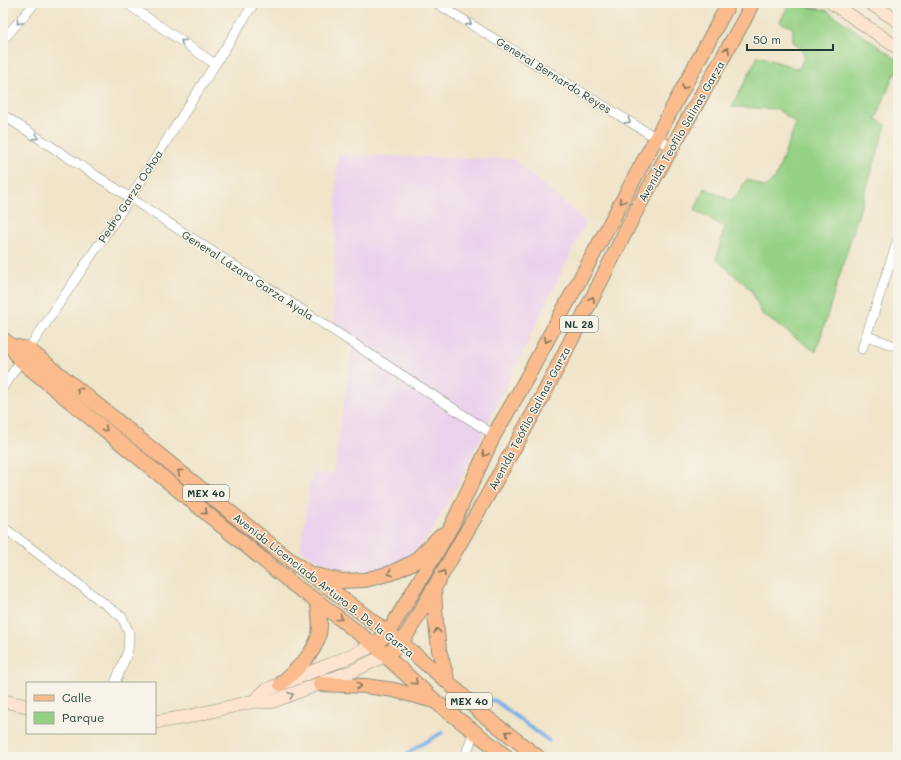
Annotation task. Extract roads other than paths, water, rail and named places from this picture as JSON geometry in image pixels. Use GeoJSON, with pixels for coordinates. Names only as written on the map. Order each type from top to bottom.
{"type":"FeatureCollection","features":[{"type":"Feature","properties":{"kind":"main road","name":"Avenida Teófilo Salinas Garza"},"geometry":{"type":"LineString","coordinates":[[374,645],[388,633],[453,524],[494,435],[518,394],[729,3]]}},
{"type":"Feature","properties":{"kind":"main road","name":"Avenida Teófilo Salinas Garza"},"geometry":{"type":"LineString","coordinates":[[386,655],[401,643],[409,631],[538,405],[638,207],[744,20],[752,3]]}},
{"type":"Feature","properties":{"kind":"main road"},"geometry":{"type":"LineString","coordinates":[[744,20],[762,3]]}},
{"type":"Feature","properties":{"kind":"main road"},"geometry":{"type":"LineString","coordinates":[[832,3],[898,48]]}},
{"type":"Feature","properties":{"kind":"main road"},"geometry":{"type":"LineString","coordinates":[[870,3],[898,21]]}},
{"type":"Feature","properties":{"kind":"main road","name":"Avenida Licenciado Arturo B. De la Garza"},"geometry":{"type":"LineString","coordinates":[[7,342],[282,554],[334,591],[401,643],[448,682],[481,713],[538,757]]}},
{"type":"Feature","properties":{"kind":"main road","name":"Avenida Licenciado Arturo B. De la Garza"},"geometry":{"type":"LineString","coordinates":[[24,355],[232,534],[296,586],[374,645],[436,702],[507,757]]}},
{"type":"Feature","properties":{"kind":"main road"},"geometry":{"type":"LineString","coordinates":[[518,394],[538,405]]}},
{"type":"Feature","properties":{"kind":"main road"},"geometry":{"type":"LineString","coordinates":[[308,573],[342,581],[365,580],[391,573],[414,562],[453,524]]}},
{"type":"Feature","properties":{"kind":"main road"},"geometry":{"type":"LineString","coordinates":[[434,588],[439,650],[448,682]]}},
{"type":"Feature","properties":{"kind":"main road"},"geometry":{"type":"LineString","coordinates":[[281,684],[304,661],[312,651],[318,638],[320,623],[317,601]]}},
{"type":"Feature","properties":{"kind":"main road"},"geometry":{"type":"LineString","coordinates":[[254,701],[266,690],[339,661],[374,645]]}},
{"type":"Feature","properties":{"kind":"main road"},"geometry":{"type":"LineString","coordinates":[[156,722],[187,717],[254,701],[271,702],[353,671],[386,655]]}},
{"type":"Feature","properties":{"kind":"main road"},"geometry":{"type":"LineString","coordinates":[[320,684],[365,686],[394,690],[436,702]]}},
{"type":"Feature","properties":{"kind":"main road"},"geometry":{"type":"LineString","coordinates":[[3,701],[26,706]]}},
{"type":"Feature","properties":{"kind":"street"},"geometry":{"type":"LineString","coordinates":[[3,40],[35,3]]}},
{"type":"Feature","properties":{"kind":"street"},"geometry":{"type":"LineString","coordinates":[[126,3],[216,64]]}},
{"type":"Feature","properties":{"kind":"street","name":"Pedro Garza Ochoa"},"geometry":{"type":"LineString","coordinates":[[3,387],[130,198],[254,3]]}},
{"type":"Feature","properties":{"kind":"street","name":"General Bernardo Reyes"},"geometry":{"type":"LineString","coordinates":[[436,3],[671,148]]}},
{"type":"Feature","properties":{"kind":"street","name":"General Lázaro Garza Ayala"},"geometry":{"type":"LineString","coordinates":[[3,115],[494,435]]}},
{"type":"Feature","properties":{"kind":"street"},"geometry":{"type":"LineString","coordinates":[[862,349],[898,239]]}},
{"type":"Feature","properties":{"kind":"street"},"geometry":{"type":"LineString","coordinates":[[867,336],[898,347]]}},
{"type":"Feature","properties":{"kind":"street"},"geometry":{"type":"LineString","coordinates":[[3,527],[122,617],[129,633],[128,651],[115,682]]}},
{"type":"Feature","properties":{"kind":"street"},"geometry":{"type":"LineString","coordinates":[[465,757],[474,731]]}},
{"type":"Feature","properties":{"kind":"waterway"},"geometry":{"type":"LineString","coordinates":[[486,702],[494,700],[549,741]]}},
{"type":"Feature","properties":{"kind":"waterway"},"geometry":{"type":"LineString","coordinates":[[403,757],[443,732]]}}]}
